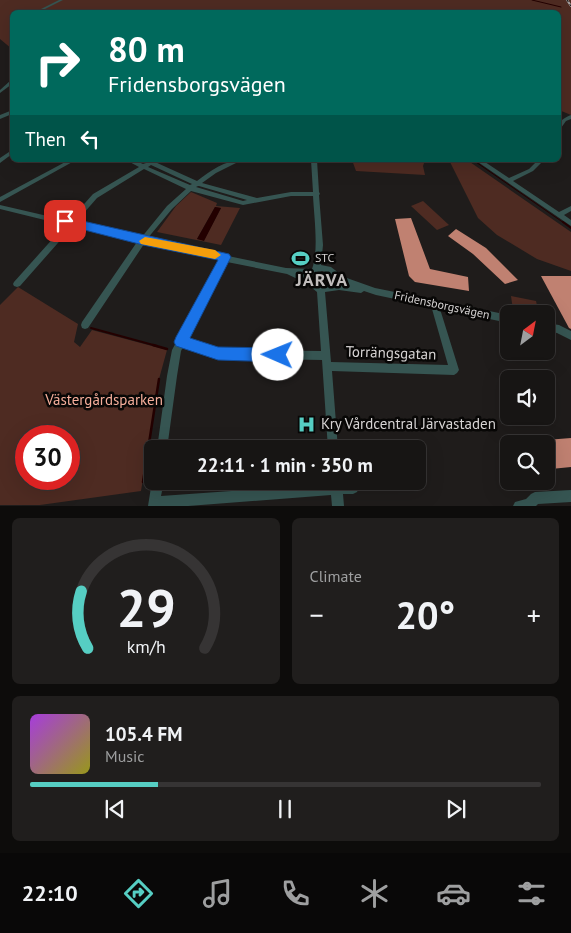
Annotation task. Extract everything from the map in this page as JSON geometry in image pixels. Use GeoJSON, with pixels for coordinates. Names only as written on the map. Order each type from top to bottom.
{"type":"FeatureCollection","features":[{"type":"Feature","properties":{"kind":"street"},"geometry":{"type":"LineString","coordinates":[[41,10],[61,0]]}},
{"type":"Feature","properties":{"kind":"street"},"geometry":{"type":"LineString","coordinates":[[0,92],[10,84]]}},
{"type":"Feature","properties":{"kind":"street"},"geometry":{"type":"LineString","coordinates":[[561,124],[564,120],[571,117]]}},
{"type":"Feature","properties":{"kind":"street"},"geometry":{"type":"LineString","coordinates":[[0,200],[69,162]]}},
{"type":"Feature","properties":{"kind":"street"},"geometry":{"type":"LineString","coordinates":[[148,162],[196,183],[255,200]]}},
{"type":"Feature","properties":{"kind":"street"},"geometry":{"type":"LineString","coordinates":[[148,162],[190,188],[243,203],[291,194],[317,194]]}},
{"type":"Feature","properties":{"kind":"street"},"geometry":{"type":"LineString","coordinates":[[17,284],[95,196],[148,162]]}},
{"type":"Feature","properties":{"kind":"street"},"geometry":{"type":"LineString","coordinates":[[85,325],[164,212],[211,172],[234,162]]}},
{"type":"Feature","properties":{"kind":"street"},"geometry":{"type":"LineString","coordinates":[[314,162],[320,267]]}},
{"type":"Feature","properties":{"kind":"street"},"geometry":{"type":"LineString","coordinates":[[481,162],[571,222]]}},
{"type":"Feature","properties":{"kind":"street"},"geometry":{"type":"LineString","coordinates":[[509,180],[530,170],[539,162]]}},
{"type":"Feature","properties":{"kind":"street"},"geometry":{"type":"LineString","coordinates":[[0,207],[286,271],[321,289],[330,287],[335,281],[335,276],[320,267],[286,271]]}},
{"type":"Feature","properties":{"kind":"street"},"geometry":{"type":"LineString","coordinates":[[559,215],[571,208]]}},
{"type":"Feature","properties":{"kind":"street"},"geometry":{"type":"LineString","coordinates":[[163,440],[172,376],[181,342],[225,257]]}},
{"type":"Feature","properties":{"kind":"street"},"geometry":{"type":"LineString","coordinates":[[309,282],[309,276],[320,267]]}},
{"type":"Feature","properties":{"kind":"street","name":"Fridensborgsvägen"},"geometry":{"type":"LineString","coordinates":[[335,276],[376,292]]}},
{"type":"Feature","properties":{"kind":"street","name":"Fridensborgsvägen"},"geometry":{"type":"LineString","coordinates":[[330,287],[376,292],[500,317]]}},
{"type":"Feature","properties":{"kind":"street"},"geometry":{"type":"LineString","coordinates":[[321,289],[332,440]]}},
{"type":"Feature","properties":{"kind":"street","name":"Torrängsgatan"},"geometry":{"type":"LineString","coordinates":[[181,342],[218,354],[454,370],[436,309]]}},
{"type":"Feature","properties":{"kind":"street"},"geometry":{"type":"LineString","coordinates":[[555,328],[571,336]]}},
{"type":"Feature","properties":{"kind":"street"},"geometry":{"type":"LineString","coordinates":[[157,490],[155,504],[288,490]]}},
{"type":"Feature","properties":{"kind":"street"},"geometry":{"type":"LineString","coordinates":[[336,490],[338,506]]}},
{"type":"Feature","properties":{"kind":"street"},"geometry":{"type":"LineString","coordinates":[[519,506],[529,504],[535,498],[571,496]]}},
{"type":"Feature","properties":{"kind":"green space"},"geometry":{"type":"Polygon","coordinates":[[[0,0],[571,0],[571,115],[561,111],[561,10],[10,10],[10,47],[0,39],[0,0]]]}},
{"type":"Feature","properties":{"kind":"green space"},"geometry":{"type":"Polygon","coordinates":[[[353,162],[424,162],[423,166],[425,175],[356,171],[353,162]]]}},
{"type":"Feature","properties":{"kind":"green space"},"geometry":{"type":"Polygon","coordinates":[[[450,162],[470,162],[571,232],[571,271],[537,259],[497,235],[478,218],[450,162]]]}},
{"type":"Feature","properties":{"kind":"green space"},"geometry":{"type":"Polygon","coordinates":[[[191,192],[217,203],[216,206],[240,208],[221,245],[157,232],[176,206],[191,192]],[[215,207],[197,239],[204,240],[221,208],[215,207]]]}},
{"type":"Feature","properties":{"kind":"green space"},"geometry":{"type":"Polygon","coordinates":[[[423,201],[449,225],[437,230],[411,206],[423,201]]]}},
{"type":"Feature","properties":{"kind":"green space","name":"Västergårdsparken"},"geometry":{"type":"Polygon","coordinates":[[[18,287],[78,324],[74,342],[80,347],[92,330],[167,350],[159,379],[149,440],[144,440],[144,472],[141,491],[40,505],[0,505],[0,305],[18,287]]]}},
{"type":"Feature","properties":{"kind":"green space"},"geometry":{"type":"Polygon","coordinates":[[[511,296],[536,301],[537,305],[512,305],[511,296]]]}},
{"type":"Feature","properties":{"kind":"shaded area"},"geometry":{"type":"Polygon","coordinates":[[[215,207],[221,208],[204,241],[197,239],[215,207]]]}},
{"type":"Feature","properties":{"kind":"building"},"geometry":{"type":"Polygon","coordinates":[[[411,218],[430,269],[468,277],[469,291],[415,282],[409,276],[395,219],[411,218]]]}},
{"type":"Feature","properties":{"kind":"building"},"geometry":{"type":"Polygon","coordinates":[[[456,229],[486,248],[518,280],[505,284],[473,254],[448,236],[456,229]]]}},
{"type":"Feature","properties":{"kind":"building"},"geometry":{"type":"Polygon","coordinates":[[[541,276],[571,276],[571,329],[569,328],[541,276]]]}},
{"type":"Feature","properties":{"kind":"building"},"geometry":{"type":"Polygon","coordinates":[[[571,438],[571,467],[555,469],[555,439],[571,438]]]}},
{"type":"Feature","properties":{"kind":"waterway"},"geometry":{"type":"LineString","coordinates":[[532,0],[561,7]]}},
{"type":"Feature","properties":{"kind":"waterway"},"geometry":{"type":"LineString","coordinates":[[476,162],[564,223]]}},
{"type":"Feature","properties":{"kind":"waterway"},"geometry":{"type":"LineString","coordinates":[[563,222],[571,228]]}},
{"type":"Feature","properties":{"kind":"waterway"},"geometry":{"type":"LineString","coordinates":[[91,328],[157,346]]}},
{"type":"Feature","properties":{"kind":"waterway"},"geometry":{"type":"LineString","coordinates":[[153,345],[167,349]]}},
{"type":"Feature","properties":{"kind":"waterway"},"geometry":{"type":"LineString","coordinates":[[143,482],[159,379]]}},
{"type":"Feature","properties":{"kind":"railway"},"geometry":{"type":"LineString","coordinates":[[567,0],[571,6]]}},
{"type":"Feature","properties":{"kind":"slow traffic"},"geometry":{"type":"LineString","coordinates":[[145,241],[215,255]]}},
{"type":"Feature","properties":{"kind":"place","name":"STC"},"geometry":{"type":"Point","coordinates":[301,258]}},
{"type":"Feature","properties":{"kind":"place","name":"Kry Vårdcentral Järvastaden"},"geometry":{"type":"Point","coordinates":[307,424]}},
{"type":"Feature","properties":{"kind":"district","name":"JÄRVA"},"geometry":{"type":"Point","coordinates":[322,280]}},
{"type":"Feature","properties":{"kind":"route"},"geometry":{"type":"LineString","coordinates":[[65,221],[225,257],[181,342],[218,354],[278,355]]}}]}
